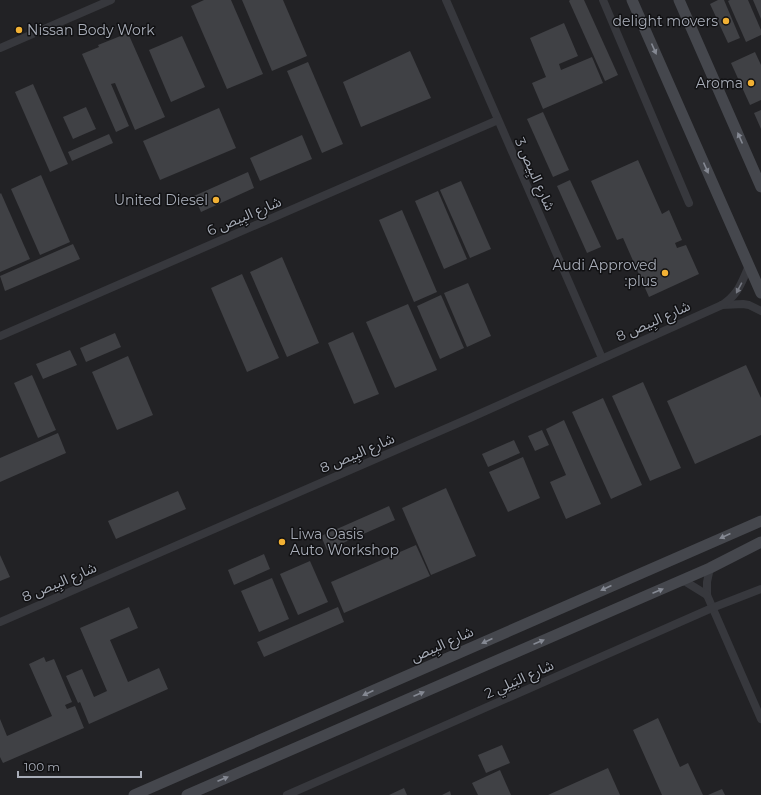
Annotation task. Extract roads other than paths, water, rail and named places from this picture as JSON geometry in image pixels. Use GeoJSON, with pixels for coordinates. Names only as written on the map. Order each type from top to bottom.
{"type":"FeatureCollection","features":[{"type":"Feature","properties":{"kind":"street"},"geometry":{"type":"LineString","coordinates":[[0,48],[111,0]]}},
{"type":"Feature","properties":{"kind":"street","name":"شارع البِيص 3"},"geometry":{"type":"LineString","coordinates":[[446,0],[602,358]]}},
{"type":"Feature","properties":{"kind":"street"},"geometry":{"type":"LineString","coordinates":[[602,0],[689,203]]}},
{"type":"Feature","properties":{"kind":"street"},"geometry":{"type":"LineString","coordinates":[[632,0],[761,293]]}},
{"type":"Feature","properties":{"kind":"street"},"geometry":{"type":"LineString","coordinates":[[679,0],[761,187]]}},
{"type":"Feature","properties":{"kind":"street","name":"شارع البِيص 6"},"geometry":{"type":"LineString","coordinates":[[0,336],[498,120]]}},
{"type":"Feature","properties":{"kind":"street","name":"شارع البِيص 8"},"geometry":{"type":"LineString","coordinates":[[0,622],[470,418],[722,305],[733,297],[738,291],[749,266]]}},
{"type":"Feature","properties":{"kind":"street","name":"شارع البِيص 8"},"geometry":{"type":"LineString","coordinates":[[722,305],[743,304],[749,305],[761,311]]}},
{"type":"Feature","properties":{"kind":"street","name":"شارع البِيص"},"geometry":{"type":"LineString","coordinates":[[134,795],[761,521]]}},
{"type":"Feature","properties":{"kind":"street"},"geometry":{"type":"LineString","coordinates":[[187,795],[710,568],[761,542]]}},
{"type":"Feature","properties":{"kind":"street"},"geometry":{"type":"LineString","coordinates":[[710,568],[707,582],[707,595],[761,720]]}},
{"type":"Feature","properties":{"kind":"street"},"geometry":{"type":"LineString","coordinates":[[679,581],[686,582],[707,595]]}},
{"type":"Feature","properties":{"kind":"street","name":"شارع البَيلِي 2"},"geometry":{"type":"LineString","coordinates":[[287,795],[712,608],[761,589]]}},
{"type":"Feature","properties":{"kind":"place","name":"delight movers"},"geometry":{"type":"Point","coordinates":[726,21]}},
{"type":"Feature","properties":{"kind":"place","name":"Nissan Body Work"},"geometry":{"type":"Point","coordinates":[19,30]}},
{"type":"Feature","properties":{"kind":"place","name":"Aroma"},"geometry":{"type":"Point","coordinates":[751,83]}},
{"type":"Feature","properties":{"kind":"place","name":"United Diesel"},"geometry":{"type":"Point","coordinates":[216,200]}},
{"type":"Feature","properties":{"kind":"place","name":"Audi Approved :plus"},"geometry":{"type":"Point","coordinates":[665,273]}},
{"type":"Feature","properties":{"kind":"place","name":"Liwa Oasis Auto Workshop"},"geometry":{"type":"Point","coordinates":[282,542]}}]}
